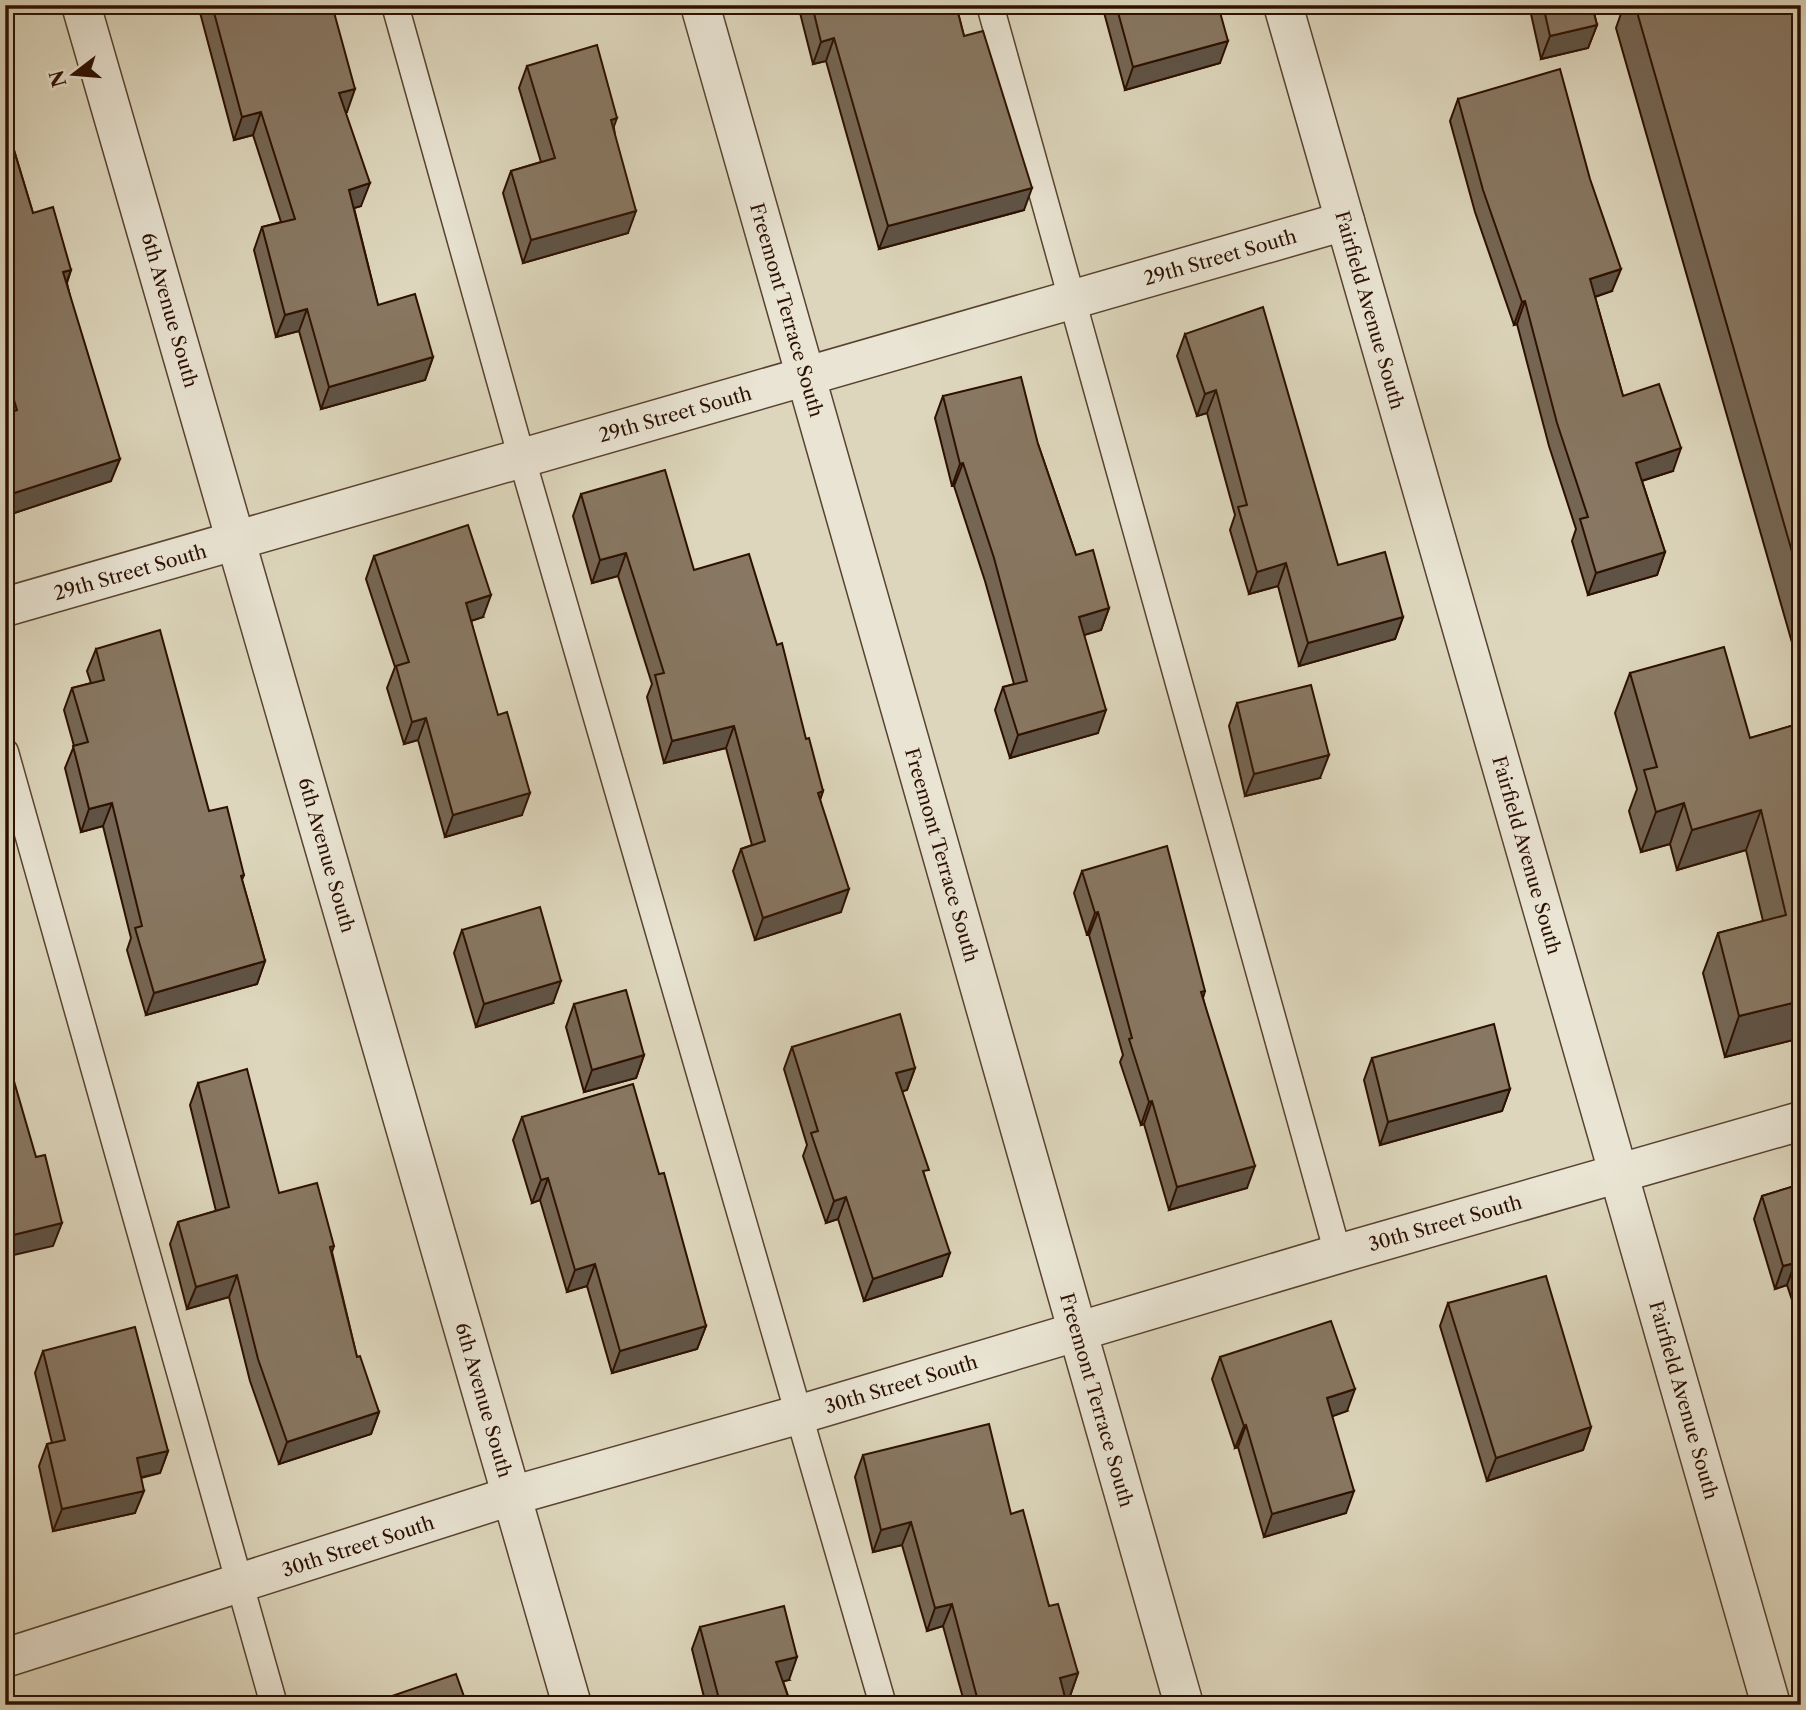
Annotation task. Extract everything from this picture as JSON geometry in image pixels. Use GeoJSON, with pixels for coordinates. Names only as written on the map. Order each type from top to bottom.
{"type":"FeatureCollection","features":[{"type":"Feature","properties":{"kind":"street","name":"6th Avenue South"},"geometry":{"type":"LineString","coordinates":[[81,5],[572,1705]]}},
{"type":"Feature","properties":{"kind":"street","name":"Freemont Terrace South"},"geometry":{"type":"LineString","coordinates":[[701,5],[1184,1705]]}},
{"type":"Feature","properties":{"kind":"street","name":"Fairfield Avenue South"},"geometry":{"type":"LineString","coordinates":[[1283,5],[1771,1705]]}},
{"type":"Feature","properties":{"kind":"street","name":"29th Street South"},"geometry":{"type":"LineString","coordinates":[[5,607],[1345,221]]}},
{"type":"Feature","properties":{"kind":"street","name":"30th Street South"},"geometry":{"type":"LineString","coordinates":[[5,1658],[511,1496],[801,1414],[1338,1254],[1801,1121]]}},
{"type":"Feature","properties":{"kind":"lane"},"geometry":{"type":"LineString","coordinates":[[395,5],[522,458],[801,1414],[883,1705]]}},
{"type":"Feature","properties":{"kind":"lane"},"geometry":{"type":"LineString","coordinates":[[990,5],[1338,1254]]}},
{"type":"Feature","properties":{"kind":"lane"},"geometry":{"type":"LineString","coordinates":[[5,752],[274,1705]]}},
{"type":"Feature","properties":{"kind":"building"},"geometry":{"type":"Polygon","coordinates":[[[212,5],[332,5],[355,89],[339,93],[370,183],[349,190],[378,305],[415,294],[433,357],[329,387],[307,309],[285,315],[262,227],[295,219],[261,112],[242,117],[212,5]]]}},
{"type":"Feature","properties":{"kind":"building"},"geometry":{"type":"Polygon","coordinates":[[[812,5],[956,5],[964,36],[983,31],[1032,188],[888,226],[834,38],[821,42],[812,5]]]}},
{"type":"Feature","properties":{"kind":"building"},"geometry":{"type":"Polygon","coordinates":[[[1116,5],[1218,5],[1228,41],[1133,67],[1116,5]]]}},
{"type":"Feature","properties":{"kind":"building"},"geometry":{"type":"Polygon","coordinates":[[[1543,5],[1592,5],[1597,25],[1550,36],[1543,5]]]}},
{"type":"Feature","properties":{"kind":"building"},"geometry":{"type":"Polygon","coordinates":[[[1635,5],[1801,5],[1801,583],[1635,5]]]}},
{"type":"Feature","properties":{"kind":"building"},"geometry":{"type":"Polygon","coordinates":[[[597,45],[617,118],[611,120],[636,211],[531,240],[511,171],[555,158],[527,66],[597,45]]]}},
{"type":"Feature","properties":{"kind":"building"},"geometry":{"type":"Polygon","coordinates":[[[1560,69],[1590,179],[1621,269],[1590,279],[1623,396],[1659,384],[1681,448],[1636,463],[1665,552],[1596,573],[1580,519],[1588,517],[1557,423],[1525,301],[1522,302],[1483,190],[1458,99],[1560,69]]]}},
{"type":"Feature","properties":{"kind":"building"},"geometry":{"type":"Polygon","coordinates":[[[5,121],[33,213],[53,207],[71,270],[63,272],[120,459],[5,496],[5,414],[17,410],[5,370],[5,121]]]}},
{"type":"Feature","properties":{"kind":"building"},"geometry":{"type":"Polygon","coordinates":[[[1263,307],[1338,565],[1385,552],[1403,617],[1308,643],[1286,563],[1257,572],[1238,507],[1247,505],[1216,390],[1205,394],[1185,334],[1263,307]]]}},
{"type":"Feature","properties":{"kind":"building"},"geometry":{"type":"Polygon","coordinates":[[[1021,377],[1038,444],[1076,555],[1093,550],[1109,608],[1079,617],[1106,710],[1018,735],[1003,687],[1027,681],[994,558],[963,463],[960,464],[943,396],[1021,377]]]}},
{"type":"Feature","properties":{"kind":"building"},"geometry":{"type":"Polygon","coordinates":[[[665,470],[694,570],[749,554],[777,645],[782,643],[806,739],[809,738],[823,791],[818,793],[849,889],[763,918],[741,849],[765,841],[734,726],[672,741],[655,675],[664,673],[626,553],[600,560],[581,494],[665,470]]]}},
{"type":"Feature","properties":{"kind":"building"},"geometry":{"type":"Polygon","coordinates":[[[468,525],[491,595],[466,603],[498,715],[507,712],[530,793],[453,815],[426,718],[412,722],[396,666],[409,662],[374,556],[468,525]]]}},
{"type":"Feature","properties":{"kind":"building"},"geometry":{"type":"Polygon","coordinates":[[[160,630],[209,811],[227,807],[244,875],[241,876],[265,961],[154,993],[135,928],[142,926],[112,803],[89,809],[73,746],[88,742],[72,688],[104,680],[96,649],[160,630]]]}},
{"type":"Feature","properties":{"kind":"building"},"geometry":{"type":"Polygon","coordinates":[[[1724,647],[1750,738],[1801,723],[1801,1001],[1739,1016],[1718,933],[1786,915],[1761,810],[1692,830],[1684,803],[1656,812],[1644,770],[1657,767],[1630,673],[1724,647]]]}},
{"type":"Feature","properties":{"kind":"building"},"geometry":{"type":"Polygon","coordinates":[[[1311,685],[1329,755],[1254,774],[1237,703],[1311,685]]]}},
{"type":"Feature","properties":{"kind":"building"},"geometry":{"type":"Polygon","coordinates":[[[1167,846],[1205,991],[1201,992],[1255,1166],[1177,1187],[1152,1101],[1149,1102],[1129,1039],[1132,1038],[1098,912],[1095,913],[1082,871],[1167,846]]]}},
{"type":"Feature","properties":{"kind":"building"},"geometry":{"type":"Polygon","coordinates":[[[540,907],[561,981],[484,1004],[462,930],[540,907]]]}},
{"type":"Feature","properties":{"kind":"building"},"geometry":{"type":"Polygon","coordinates":[[[626,990],[644,1055],[592,1070],[574,1004],[626,990]]]}},
{"type":"Feature","properties":{"kind":"building"},"geometry":{"type":"Polygon","coordinates":[[[900,1014],[915,1068],[896,1073],[929,1170],[923,1171],[950,1253],[873,1279],[846,1197],[834,1201],[811,1133],[818,1131],[792,1047],[900,1014]]]}},
{"type":"Feature","properties":{"kind":"building"},"geometry":{"type":"Polygon","coordinates":[[[1494,1024],[1510,1089],[1388,1122],[1372,1058],[1494,1024]]]}},
{"type":"Feature","properties":{"kind":"building"},"geometry":{"type":"Polygon","coordinates":[[[9,1064],[36,1157],[45,1155],[62,1223],[5,1237],[5,1065],[9,1064]]]}},
{"type":"Feature","properties":{"kind":"building"},"geometry":{"type":"Polygon","coordinates":[[[247,1069],[279,1193],[317,1183],[334,1246],[330,1247],[357,1357],[360,1356],[379,1412],[287,1442],[258,1359],[237,1275],[196,1287],[178,1222],[229,1207],[198,1083],[247,1069]]]}},
{"type":"Feature","properties":{"kind":"building"},"geometry":{"type":"Polygon","coordinates":[[[633,1084],[659,1174],[664,1173],[706,1326],[620,1351],[595,1264],[575,1270],[548,1178],[541,1180],[522,1117],[633,1084]]]}},
{"type":"Feature","properties":{"kind":"building"},"geometry":{"type":"Polygon","coordinates":[[[1801,1184],[1801,1280],[1795,1263],[1783,1266],[1762,1196],[1801,1184]]]}},
{"type":"Feature","properties":{"kind":"building"},"geometry":{"type":"Polygon","coordinates":[[[1546,1276],[1591,1427],[1496,1458],[1448,1303],[1546,1276]]]}},
{"type":"Feature","properties":{"kind":"building"},"geometry":{"type":"Polygon","coordinates":[[[1331,1321],[1355,1389],[1327,1398],[1354,1491],[1272,1514],[1246,1425],[1244,1426],[1220,1357],[1331,1321]]]}},
{"type":"Feature","properties":{"kind":"building"},"geometry":{"type":"Polygon","coordinates":[[[135,1327],[168,1451],[137,1458],[144,1491],[62,1509],[47,1444],[65,1440],[43,1351],[135,1327]]]}},
{"type":"Feature","properties":{"kind":"building"},"geometry":{"type":"Polygon","coordinates":[[[989,1424],[1011,1514],[1023,1510],[1049,1606],[1058,1604],[1078,1673],[1060,1678],[1067,1705],[989,1705],[987,1698],[978,1701],[952,1604],[935,1608],[911,1522],[881,1530],[863,1455],[989,1424]]]}},
{"type":"Feature","properties":{"kind":"building"},"geometry":{"type":"Polygon","coordinates":[[[784,1606],[797,1657],[776,1662],[791,1705],[710,1705],[709,1702],[719,1699],[700,1627],[784,1606]]]}},
{"type":"Feature","properties":{"kind":"building"},"geometry":{"type":"Polygon","coordinates":[[[456,1674],[467,1705],[385,1705],[383,1699],[456,1674]]]}}]}
